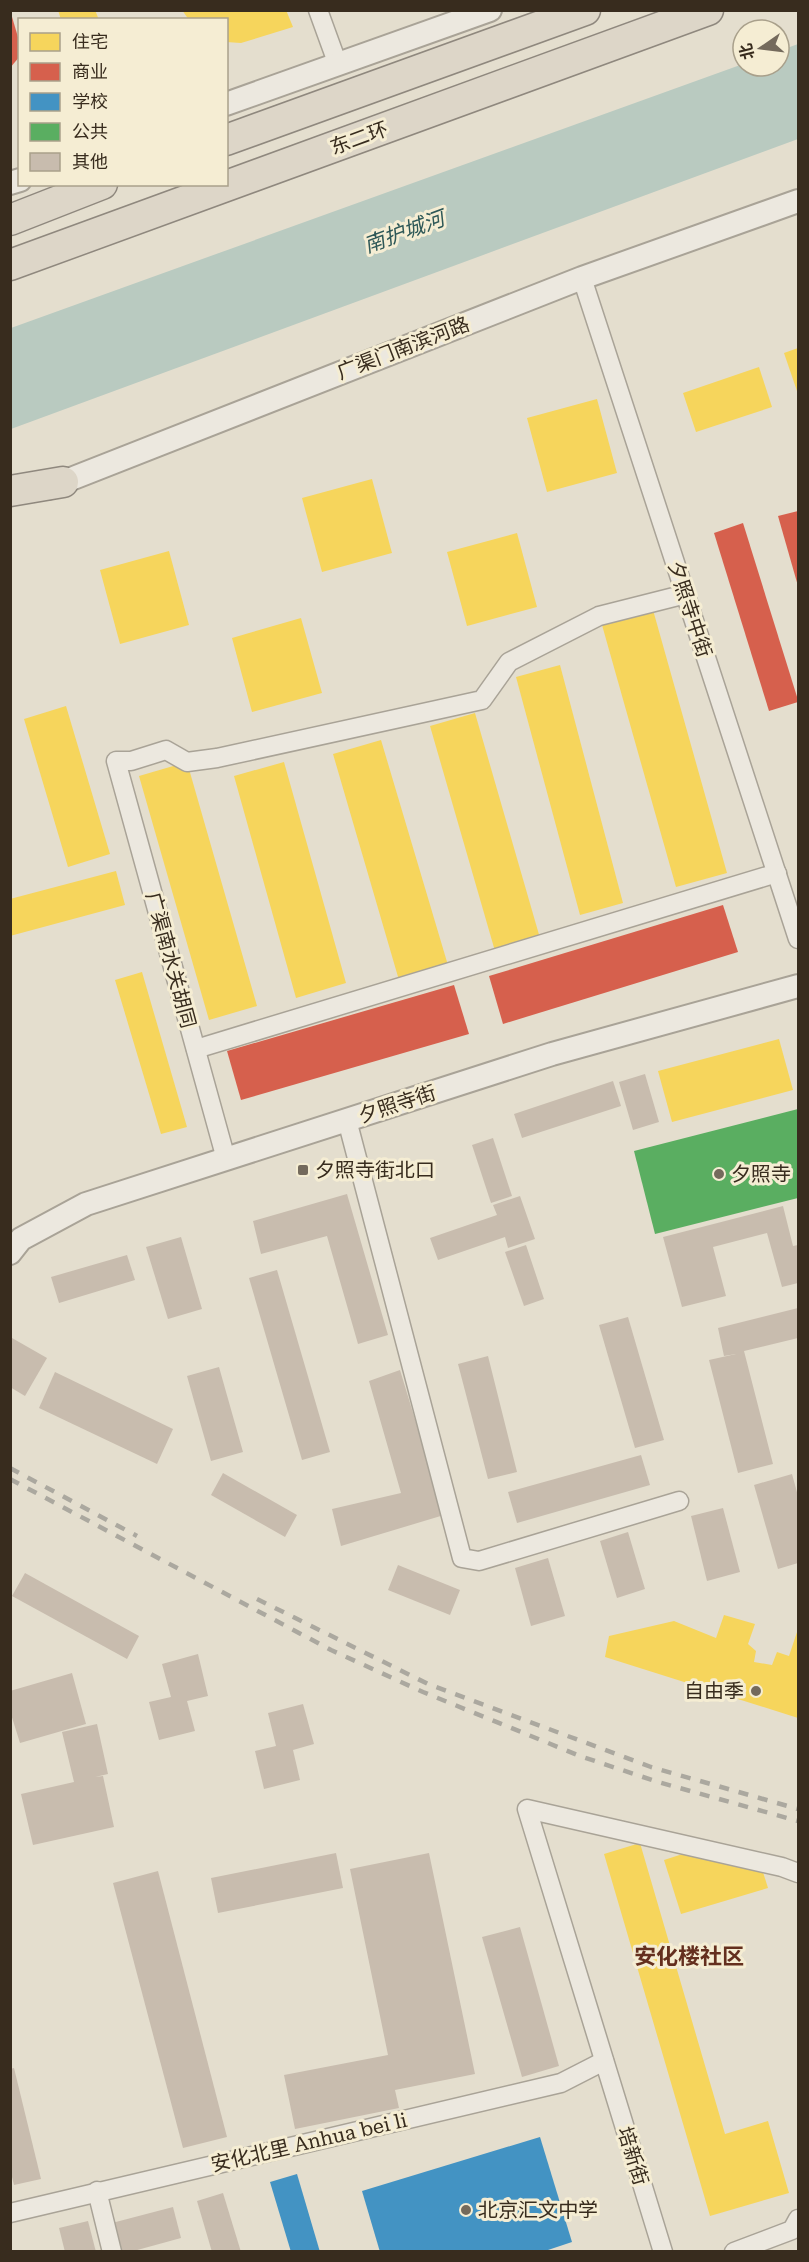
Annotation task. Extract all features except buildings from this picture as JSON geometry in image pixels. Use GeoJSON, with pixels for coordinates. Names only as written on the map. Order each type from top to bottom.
{"type":"FeatureCollection","features":[{"type":"Feature","properties":{"kind":"highway"},"geometry":{"type":"LineString","coordinates":[[228,139],[585,10]]}},
{"type":"Feature","properties":{"kind":"highway","name":"东二环"},"geometry":{"type":"LineString","coordinates":[[228,185],[708,10]]}},
{"type":"Feature","properties":{"kind":"highway"},"geometry":{"type":"LineString","coordinates":[[10,220],[97,186]]}},
{"type":"Feature","properties":{"kind":"highway","name":"东二环"},"geometry":{"type":"LineString","coordinates":[[10,265],[226,186]]}},
{"type":"Feature","properties":{"kind":"highway"},"geometry":{"type":"LineString","coordinates":[[10,208],[72,196]]}},
{"type":"Feature","properties":{"kind":"highway"},"geometry":{"type":"LineString","coordinates":[[10,491],[63,482]]}},
{"type":"Feature","properties":{"kind":"street"},"geometry":{"type":"LineString","coordinates":[[318,10],[338,65]]}},
{"type":"Feature","properties":{"kind":"street"},"geometry":{"type":"LineString","coordinates":[[228,104],[490,10]]}},
{"type":"Feature","properties":{"kind":"street","name":"广渠门南滨河路"},"geometry":{"type":"LineString","coordinates":[[10,503],[582,278],[798,201]]}},
{"type":"Feature","properties":{"kind":"street","name":"夕照寺中街"},"geometry":{"type":"LineString","coordinates":[[582,278],[798,939]]}},
{"type":"Feature","properties":{"kind":"street","name":"广渠南水关胡同"},"geometry":{"type":"LineString","coordinates":[[226,1159],[116,761],[131,761],[166,750],[187,762],[217,758],[482,700],[509,662],[599,616],[686,594]]}},
{"type":"Feature","properties":{"kind":"street"},"geometry":{"type":"LineString","coordinates":[[196,1049],[777,873]]}},
{"type":"Feature","properties":{"kind":"street","name":"夕照寺街"},"geometry":{"type":"LineString","coordinates":[[10,1253],[21,1239],[86,1204],[552,1054],[798,986]]}},
{"type":"Feature","properties":{"kind":"street"},"geometry":{"type":"LineString","coordinates":[[347,1120],[462,1558],[479,1561],[679,1501]]}},
{"type":"Feature","properties":{"kind":"street","name":"培新街"},"geometry":{"type":"LineString","coordinates":[[663,2252],[527,1809],[782,1867],[798,1873]]}},
{"type":"Feature","properties":{"kind":"street","name":"安化北里 Anhua bei li"},"geometry":{"type":"LineString","coordinates":[[10,2213],[561,2083],[604,2061]]}},
{"type":"Feature","properties":{"kind":"street"},"geometry":{"type":"LineString","coordinates":[[97,2191],[112,2252]]}},
{"type":"Feature","properties":{"kind":"street"},"geometry":{"type":"LineString","coordinates":[[734,2252],[792,2230],[798,2219]]}},
{"type":"Feature","properties":{"kind":"water","name":"南护城河"},"geometry":{"type":"Polygon","coordinates":[[[798,44],[798,139],[11,429],[11,328],[731,68],[731,78],[791,78],[791,47],[798,44]]]}},
{"type":"Feature","properties":{"kind":"railway"},"geometry":{"type":"LineString","coordinates":[[10,1468],[137,1536]]}},
{"type":"Feature","properties":{"kind":"railway"},"geometry":{"type":"LineString","coordinates":[[10,1479],[331,1650],[423,1692],[580,1756],[658,1782],[798,1821]]}},
{"type":"Feature","properties":{"kind":"railway"},"geometry":{"type":"LineString","coordinates":[[257,1599],[428,1684],[651,1767],[798,1809]]}},
{"type":"Feature","properties":{"kind":"place","name":"夕照寺街北口"},"geometry":{"type":"Point","coordinates":[303,1170]}},
{"type":"Feature","properties":{"kind":"place","name":"夕照寺"},"geometry":{"type":"Point","coordinates":[719,1174]}},
{"type":"Feature","properties":{"kind":"place","name":"自由季"},"geometry":{"type":"Point","coordinates":[756,1691]}},
{"type":"Feature","properties":{"kind":"place","name":"北京汇文中学"},"geometry":{"type":"Point","coordinates":[466,2210]}},
{"type":"Feature","properties":{"kind":"district","name":"安化楼社区"},"geometry":{"type":"Point","coordinates":[689,1956]}}]}
